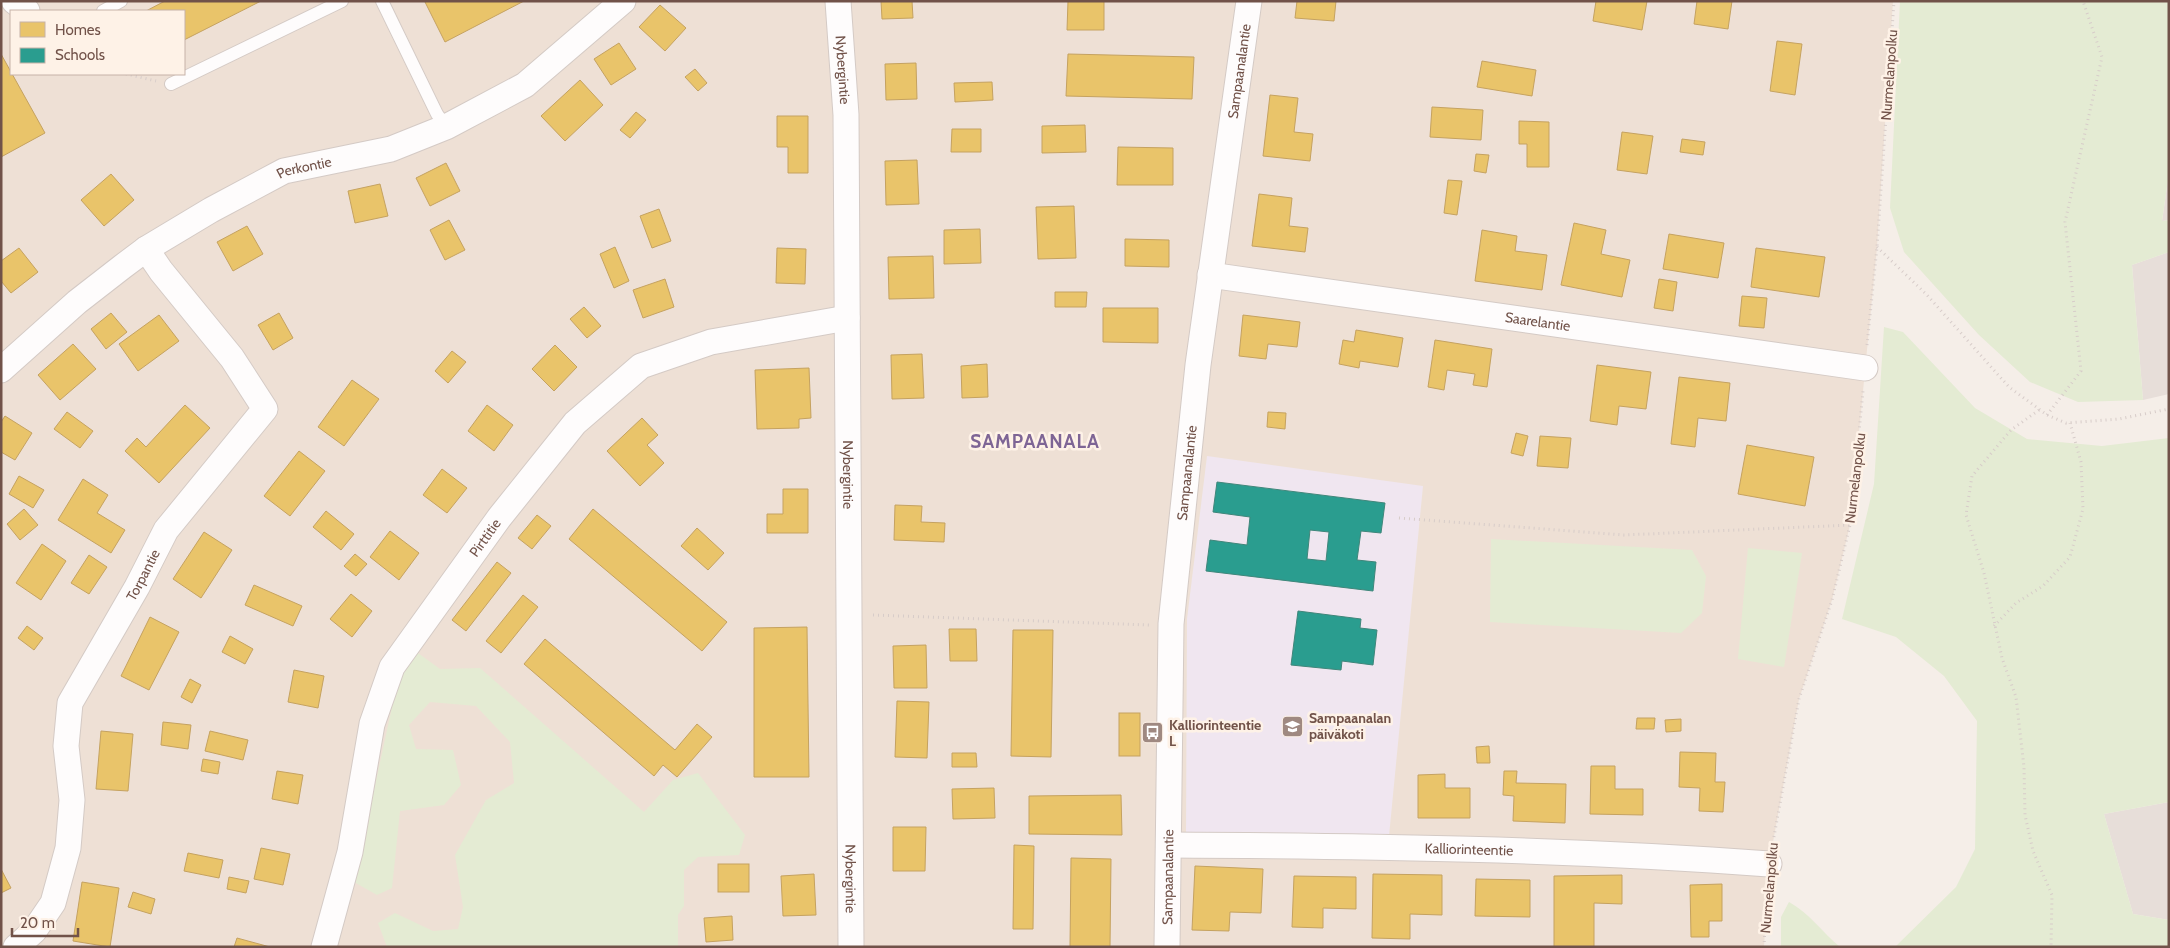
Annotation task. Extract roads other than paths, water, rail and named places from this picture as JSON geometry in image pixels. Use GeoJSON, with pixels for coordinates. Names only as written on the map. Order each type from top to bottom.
{"type":"FeatureCollection","features":[{"type":"Feature","properties":{"kind":"street"},"geometry":{"type":"LineString","coordinates":[[14,1],[26,10]]}},
{"type":"Feature","properties":{"kind":"street","name":"Perkontie"},"geometry":{"type":"LineString","coordinates":[[1,370],[77,302],[146,249],[211,210],[284,172],[391,149],[446,127],[525,86],[623,1]]}},
{"type":"Feature","properties":{"kind":"street","name":"Nybergintie"},"geometry":{"type":"LineString","coordinates":[[838,1],[846,115],[852,947]]}},
{"type":"Feature","properties":{"kind":"street","name":"Sampaanalantie"},"geometry":{"type":"LineString","coordinates":[[1167,947],[1171,624],[1186,468],[1210,275],[1249,1]]}},
{"type":"Feature","properties":{"kind":"street","name":"Torpantie"},"geometry":{"type":"LineString","coordinates":[[16,947],[34,931],[53,903],[68,848],[72,800],[66,746],[70,703],[137,587],[166,530],[265,409],[232,358],[161,271],[146,249]]}},
{"type":"Feature","properties":{"kind":"street","name":"Saarelantie"},"geometry":{"type":"LineString","coordinates":[[1210,275],[1865,368]]}},
{"type":"Feature","properties":{"kind":"street","name":"Pirttitie"},"geometry":{"type":"LineString","coordinates":[[324,947],[350,852],[372,724],[392,666],[499,518],[575,423],[640,366],[711,342],[847,318]]}},
{"type":"Feature","properties":{"kind":"street","name":"Kalliorinteentie"},"geometry":{"type":"LineString","coordinates":[[1169,845],[1382,848],[1675,857],[1768,864]]}},
{"type":"Feature","properties":{"kind":"lane"},"geometry":{"type":"LineString","coordinates":[[105,10],[121,1]]}},
{"type":"Feature","properties":{"kind":"lane"},"geometry":{"type":"LineString","coordinates":[[171,84],[342,1]]}},
{"type":"Feature","properties":{"kind":"lane"},"geometry":{"type":"LineString","coordinates":[[382,1],[437,114],[446,127]]}},
{"type":"Feature","properties":{"kind":"place","name":"Sampaanalan päiväkoti"},"geometry":{"type":"Point","coordinates":[1293,726]}},
{"type":"Feature","properties":{"kind":"place","name":"Kalliorinteentie L"},"geometry":{"type":"Point","coordinates":[1153,733]}},
{"type":"Feature","properties":{"kind":"district","name":"SAMPAANALA"},"geometry":{"type":"Point","coordinates":[1035,441]}}]}
